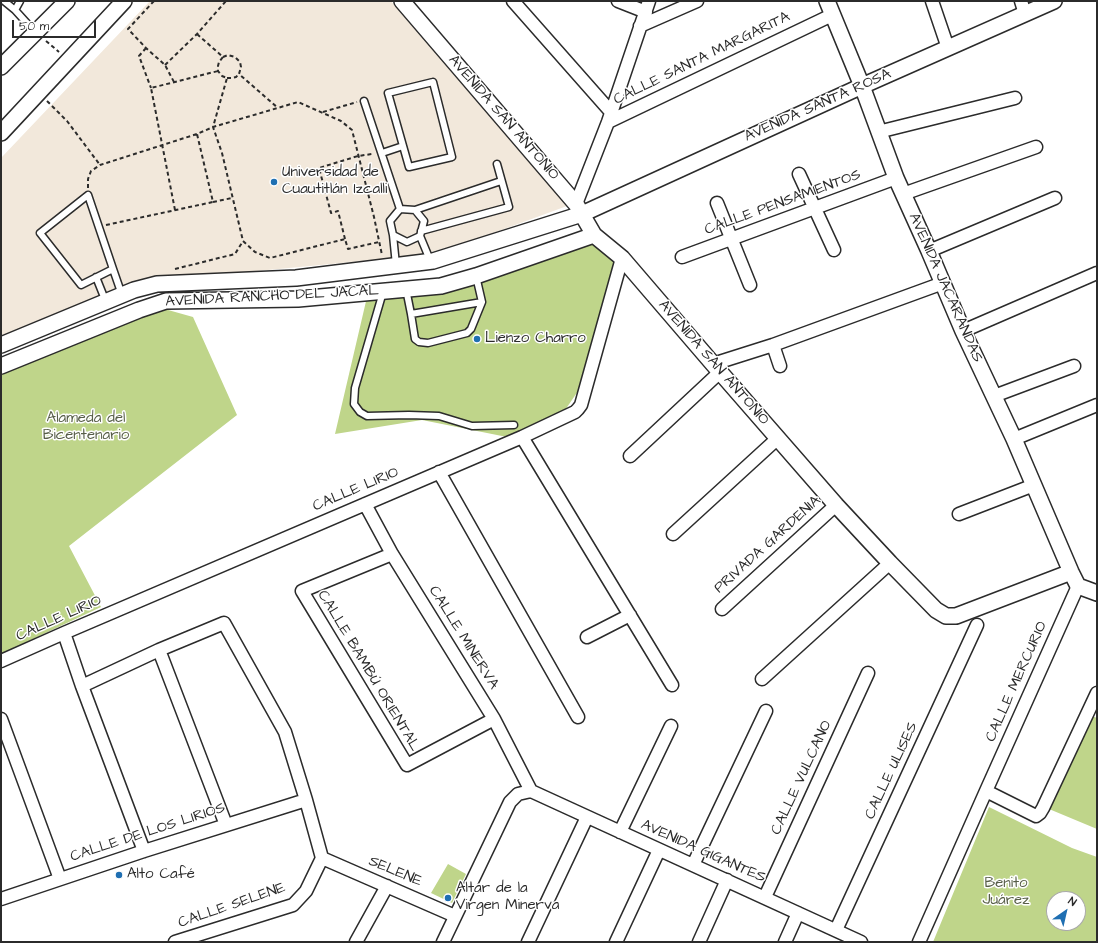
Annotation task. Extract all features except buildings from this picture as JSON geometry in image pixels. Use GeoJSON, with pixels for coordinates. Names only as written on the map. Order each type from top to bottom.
{"type":"FeatureCollection","features":[{"type":"Feature","properties":{"kind":"street"},"geometry":{"type":"LineString","coordinates":[[1,67],[67,1]]}},
{"type":"Feature","properties":{"kind":"street"},"geometry":{"type":"LineString","coordinates":[[1,133],[124,1]]}},
{"type":"Feature","properties":{"kind":"street","name":"AVENIDA SAN ANTONIO"},"geometry":{"type":"LineString","coordinates":[[402,1],[579,209],[594,235],[622,258],[836,505],[936,610],[946,616],[956,616],[1071,572]]}},
{"type":"Feature","properties":{"kind":"street"},"geometry":{"type":"LineString","coordinates":[[513,1],[609,117]]}},
{"type":"Feature","properties":{"kind":"street"},"geometry":{"type":"LineString","coordinates":[[579,209],[609,117],[648,6],[618,1]]}},
{"type":"Feature","properties":{"kind":"street"},"geometry":{"type":"LineString","coordinates":[[640,26],[698,1]]}},
{"type":"Feature","properties":{"kind":"street"},"geometry":{"type":"LineString","coordinates":[[932,1],[948,48]]}},
{"type":"Feature","properties":{"kind":"street","name":"AVENIDA SANTA ROSA"},"geometry":{"type":"LineString","coordinates":[[579,209],[948,48],[1023,7],[1054,1]]}},
{"type":"Feature","properties":{"kind":"street","name":"CALLE SANTA MARGARITA"},"geometry":{"type":"LineString","coordinates":[[609,117],[829,8]]}},
{"type":"Feature","properties":{"kind":"street","name":"AVENIDA JACARANDAS"},"geometry":{"type":"LineString","coordinates":[[829,8],[862,86],[896,178],[1014,439],[1078,586]]}},
{"type":"Feature","properties":{"kind":"street"},"geometry":{"type":"LineString","coordinates":[[878,132],[1015,98]]}},
{"type":"Feature","properties":{"kind":"street"},"geometry":{"type":"LineString","coordinates":[[903,194],[1036,147]]}},
{"type":"Feature","properties":{"kind":"street"},"geometry":{"type":"LineString","coordinates":[[799,174],[834,250]]}},
{"type":"Feature","properties":{"kind":"street","name":"CALLE PENSAMIENTOS"},"geometry":{"type":"LineString","coordinates":[[682,257],[896,178]]}},
{"type":"Feature","properties":{"kind":"street"},"geometry":{"type":"LineString","coordinates":[[929,251],[1055,198]]}},
{"type":"Feature","properties":{"kind":"street"},"geometry":{"type":"LineString","coordinates":[[717,203],[750,285]]}},
{"type":"Feature","properties":{"kind":"street","name":"AVENIDA RANCHO DEL JACAL"},"geometry":{"type":"LineString","coordinates":[[1,345],[134,290],[157,284],[296,278],[430,262],[579,209]]}},
{"type":"Feature","properties":{"kind":"street","name":"AVENIDA RANCHO DEL JACAL"},"geometry":{"type":"LineString","coordinates":[[1,366],[139,310],[166,301],[298,299],[441,286],[476,276],[594,235]]}},
{"type":"Feature","properties":{"kind":"street","name":"CALLE LIRIO"},"geometry":{"type":"LineString","coordinates":[[1,661],[522,437],[575,412],[581,405],[622,258]]}},
{"type":"Feature","properties":{"kind":"street"},"geometry":{"type":"LineString","coordinates":[[964,331],[1097,273]]}},
{"type":"Feature","properties":{"kind":"street"},"geometry":{"type":"LineString","coordinates":[[296,278],[298,299]]}},
{"type":"Feature","properties":{"kind":"street"},"geometry":{"type":"LineString","coordinates":[[630,456],[717,368],[773,345],[943,283]]}},
{"type":"Feature","properties":{"kind":"street"},"geometry":{"type":"LineString","coordinates":[[773,345],[780,366]]}},
{"type":"Feature","properties":{"kind":"street"},"geometry":{"type":"LineString","coordinates":[[994,396],[1074,366]]}},
{"type":"Feature","properties":{"kind":"street"},"geometry":{"type":"LineString","coordinates":[[1014,439],[1097,405]]}},
{"type":"Feature","properties":{"kind":"street"},"geometry":{"type":"LineString","coordinates":[[522,437],[672,685]]}},
{"type":"Feature","properties":{"kind":"street"},"geometry":{"type":"LineString","coordinates":[[673,534],[778,438]]}},
{"type":"Feature","properties":{"kind":"street"},"geometry":{"type":"LineString","coordinates":[[439,472],[578,717]]}},
{"type":"Feature","properties":{"kind":"street"},"geometry":{"type":"LineString","coordinates":[[959,514],[1034,485]]}},
{"type":"Feature","properties":{"kind":"street","name":"CALLE MINERVA"},"geometry":{"type":"LineString","coordinates":[[365,504],[392,554],[494,719],[531,791]]}},
{"type":"Feature","properties":{"kind":"street","name":"PRIVADA GARDENIA"},"geometry":{"type":"LineString","coordinates":[[722,609],[836,505]]}},
{"type":"Feature","properties":{"kind":"street","name":"CALLE BAMBÚ ORIENTAL"},"geometry":{"type":"LineString","coordinates":[[392,554],[302,591],[407,766],[494,719]]}},
{"type":"Feature","properties":{"kind":"street"},"geometry":{"type":"LineString","coordinates":[[762,679],[890,563]]}},
{"type":"Feature","properties":{"kind":"street"},"geometry":{"type":"LineString","coordinates":[[1078,586],[1097,593]]}},
{"type":"Feature","properties":{"kind":"street","name":"CALLE MERCURIO"},"geometry":{"type":"LineString","coordinates":[[919,942],[1078,586]]}},
{"type":"Feature","properties":{"kind":"street"},"geometry":{"type":"LineString","coordinates":[[587,636],[630,615]]}},
{"type":"Feature","properties":{"kind":"street"},"geometry":{"type":"LineString","coordinates":[[82,686],[159,650],[224,623],[285,732],[322,858]]}},
{"type":"Feature","properties":{"kind":"street","name":"CALLE ULISES"},"geometry":{"type":"LineString","coordinates":[[836,930],[977,624]]}},
{"type":"Feature","properties":{"kind":"street"},"geometry":{"type":"LineString","coordinates":[[64,633],[82,686],[144,851]]}},
{"type":"Feature","properties":{"kind":"street"},"geometry":{"type":"LineString","coordinates":[[159,650],[226,825]]}},
{"type":"Feature","properties":{"kind":"street","name":"CALLE VULCANO"},"geometry":{"type":"LineString","coordinates":[[765,897],[868,673]]}},
{"type":"Feature","properties":{"kind":"street"},"geometry":{"type":"LineString","coordinates":[[986,791],[1036,816],[1040,813],[1044,808],[1097,693]]}},
{"type":"Feature","properties":{"kind":"street"},"geometry":{"type":"LineString","coordinates":[[692,865],[766,711]]}},
{"type":"Feature","properties":{"kind":"street"},"geometry":{"type":"LineString","coordinates":[[1,719],[60,879]]}},
{"type":"Feature","properties":{"kind":"street"},"geometry":{"type":"LineString","coordinates":[[620,832],[670,726]]}},
{"type":"Feature","properties":{"kind":"street"},"geometry":{"type":"LineString","coordinates":[[443,942],[510,802],[518,794],[531,791]]}},
{"type":"Feature","properties":{"kind":"street","name":"AVENIDA GIGANTES"},"geometry":{"type":"LineString","coordinates":[[531,791],[861,942]]}},
{"type":"Feature","properties":{"kind":"street","name":"CALLE DE LOS LIRIOS"},"geometry":{"type":"LineString","coordinates":[[1,899],[144,851],[306,800]]}},
{"type":"Feature","properties":{"kind":"street"},"geometry":{"type":"LineString","coordinates":[[528,942],[587,817]]}},
{"type":"Feature","properties":{"kind":"street"},"geometry":{"type":"LineString","coordinates":[[616,942],[659,850]]}},
{"type":"Feature","properties":{"kind":"street","name":"SELENE"},"geometry":{"type":"LineString","coordinates":[[322,858],[455,916]]}},
{"type":"Feature","properties":{"kind":"street","name":"CALLE SELENE"},"geometry":{"type":"LineString","coordinates":[[176,942],[293,905],[306,891],[322,858]]}},
{"type":"Feature","properties":{"kind":"street"},"geometry":{"type":"LineString","coordinates":[[699,942],[727,880]]}},
{"type":"Feature","properties":{"kind":"street"},"geometry":{"type":"LineString","coordinates":[[356,942],[387,886]]}},
{"type":"Feature","properties":{"kind":"street"},"geometry":{"type":"LineString","coordinates":[[785,942],[798,913]]}},
{"type":"Feature","properties":{"kind":"lane"},"geometry":{"type":"LineString","coordinates":[[4,1],[36,32]]}},
{"type":"Feature","properties":{"kind":"lane"},"geometry":{"type":"LineString","coordinates":[[14,10],[20,1]]}},
{"type":"Feature","properties":{"kind":"lane"},"geometry":{"type":"LineString","coordinates":[[433,82],[452,157],[409,167],[403,146],[388,93],[433,82]]}},
{"type":"Feature","properties":{"kind":"lane"},"geometry":{"type":"LineString","coordinates":[[364,101],[400,209]]}},
{"type":"Feature","properties":{"kind":"lane"},"geometry":{"type":"LineString","coordinates":[[382,153],[403,146]]}},
{"type":"Feature","properties":{"kind":"lane"},"geometry":{"type":"LineString","coordinates":[[394,235],[407,242],[421,233],[509,208],[497,164]]}},
{"type":"Feature","properties":{"kind":"lane"},"geometry":{"type":"LineString","coordinates":[[400,209],[414,210],[502,181]]}},
{"type":"Feature","properties":{"kind":"lane"},"geometry":{"type":"LineString","coordinates":[[113,269],[81,285],[40,233],[88,195],[122,295]]}},
{"type":"Feature","properties":{"kind":"lane"},"geometry":{"type":"LineString","coordinates":[[391,267],[394,235],[390,221],[400,209]]}},
{"type":"Feature","properties":{"kind":"lane"},"geometry":{"type":"LineString","coordinates":[[414,210],[424,221],[421,233],[430,262]]}},
{"type":"Feature","properties":{"kind":"lane"},"geometry":{"type":"LineString","coordinates":[[406,289],[414,339],[419,342],[428,343],[467,333],[471,329],[482,302],[476,276]]}},
{"type":"Feature","properties":{"kind":"lane"},"geometry":{"type":"LineString","coordinates":[[96,277],[106,302]]}},
{"type":"Feature","properties":{"kind":"lane"},"geometry":{"type":"LineString","coordinates":[[383,291],[355,388],[354,404],[360,412],[367,416],[410,414],[439,416],[472,426],[514,425]]}},
{"type":"Feature","properties":{"kind":"lane"},"geometry":{"type":"LineString","coordinates":[[411,314],[482,302]]}},
{"type":"Feature","properties":{"kind":"path"},"geometry":{"type":"LineString","coordinates":[[154,1],[128,29],[165,65],[174,82]]}},
{"type":"Feature","properties":{"kind":"path"},"geometry":{"type":"LineString","coordinates":[[165,65],[197,34],[226,1]]}},
{"type":"Feature","properties":{"kind":"path"},"geometry":{"type":"LineString","coordinates":[[36,32],[68,61]]}},
{"type":"Feature","properties":{"kind":"path"},"geometry":{"type":"LineString","coordinates":[[197,34],[223,57]]}},
{"type":"Feature","properties":{"kind":"path"},"geometry":{"type":"LineString","coordinates":[[146,48],[139,56],[151,88],[175,210]]}},
{"type":"Feature","properties":{"kind":"path"},"geometry":{"type":"LineString","coordinates":[[228,55],[235,56],[240,62],[241,67],[239,74],[236,77],[227,78],[222,76],[218,71],[219,62],[223,57],[228,55]]}},
{"type":"Feature","properties":{"kind":"path"},"geometry":{"type":"LineString","coordinates":[[151,88],[218,71]]}},
{"type":"Feature","properties":{"kind":"path"},"geometry":{"type":"LineString","coordinates":[[239,74],[278,108]]}},
{"type":"Feature","properties":{"kind":"path"},"geometry":{"type":"LineString","coordinates":[[227,78],[213,127],[222,153],[243,241],[255,252],[270,258],[345,239]]}},
{"type":"Feature","properties":{"kind":"path"},"geometry":{"type":"LineString","coordinates":[[38,93],[67,122],[100,165]]}},
{"type":"Feature","properties":{"kind":"path"},"geometry":{"type":"LineString","coordinates":[[322,112],[364,101]]}},
{"type":"Feature","properties":{"kind":"path"},"geometry":{"type":"LineString","coordinates":[[88,195],[88,179],[91,171],[100,165],[197,134],[213,127],[298,102],[341,121],[352,130],[379,242],[391,267]]}},
{"type":"Feature","properties":{"kind":"path"},"geometry":{"type":"LineString","coordinates":[[197,134],[213,202]]}},
{"type":"Feature","properties":{"kind":"path"},"geometry":{"type":"LineString","coordinates":[[379,242],[348,249],[338,211],[330,213],[319,168],[358,156],[382,153]]}},
{"type":"Feature","properties":{"kind":"path"},"geometry":{"type":"LineString","coordinates":[[99,227],[232,198]]}},
{"type":"Feature","properties":{"kind":"path"},"geometry":{"type":"LineString","coordinates":[[173,270],[234,254],[243,241]]}},
{"type":"Feature","properties":{"kind":"shaded area","name":"Universidad de Cuautitlán Izcalli"},"geometry":{"type":"Polygon","coordinates":[[[150,1],[391,1],[567,206],[477,239],[424,254],[215,275],[150,278],[1,338],[1,158],[150,1]]]}},
{"type":"Feature","properties":{"kind":"green space","name":"Lienzo Charro"},"geometry":{"type":"Polygon","coordinates":[[[595,241],[619,262],[585,381],[563,413],[512,438],[422,420],[335,434],[367,297],[442,294],[595,241]]]}},
{"type":"Feature","properties":{"kind":"green space","name":"Alameda del Bicentenario"},"geometry":{"type":"Polygon","coordinates":[[[161,308],[193,317],[237,415],[69,546],[101,607],[1,654],[1,372],[161,308]]]}},
{"type":"Feature","properties":{"kind":"green space"},"geometry":{"type":"Polygon","coordinates":[[[1092,716],[1097,718],[1097,829],[1049,809],[1092,716]]]}},
{"type":"Feature","properties":{"kind":"green space","name":"Benito Juárez"},"geometry":{"type":"Polygon","coordinates":[[[989,807],[1072,848],[1097,857],[1097,942],[933,942],[989,807]]]}},
{"type":"Feature","properties":{"kind":"green space"},"geometry":{"type":"Polygon","coordinates":[[[448,864],[466,874],[452,903],[431,893],[448,864]]]}},
{"type":"Feature","properties":{"kind":"place","name":"Universidad de Cuautitlán Izcalli"},"geometry":{"type":"Point","coordinates":[274,182]}},
{"type":"Feature","properties":{"kind":"place","name":"Lienzo Charro"},"geometry":{"type":"Point","coordinates":[477,339]}},
{"type":"Feature","properties":{"kind":"place","name":"Alto Café"},"geometry":{"type":"Point","coordinates":[119,875]}},
{"type":"Feature","properties":{"kind":"place","name":"Altar de la Virgen Minerva"},"geometry":{"type":"Point","coordinates":[448,898]}}]}
